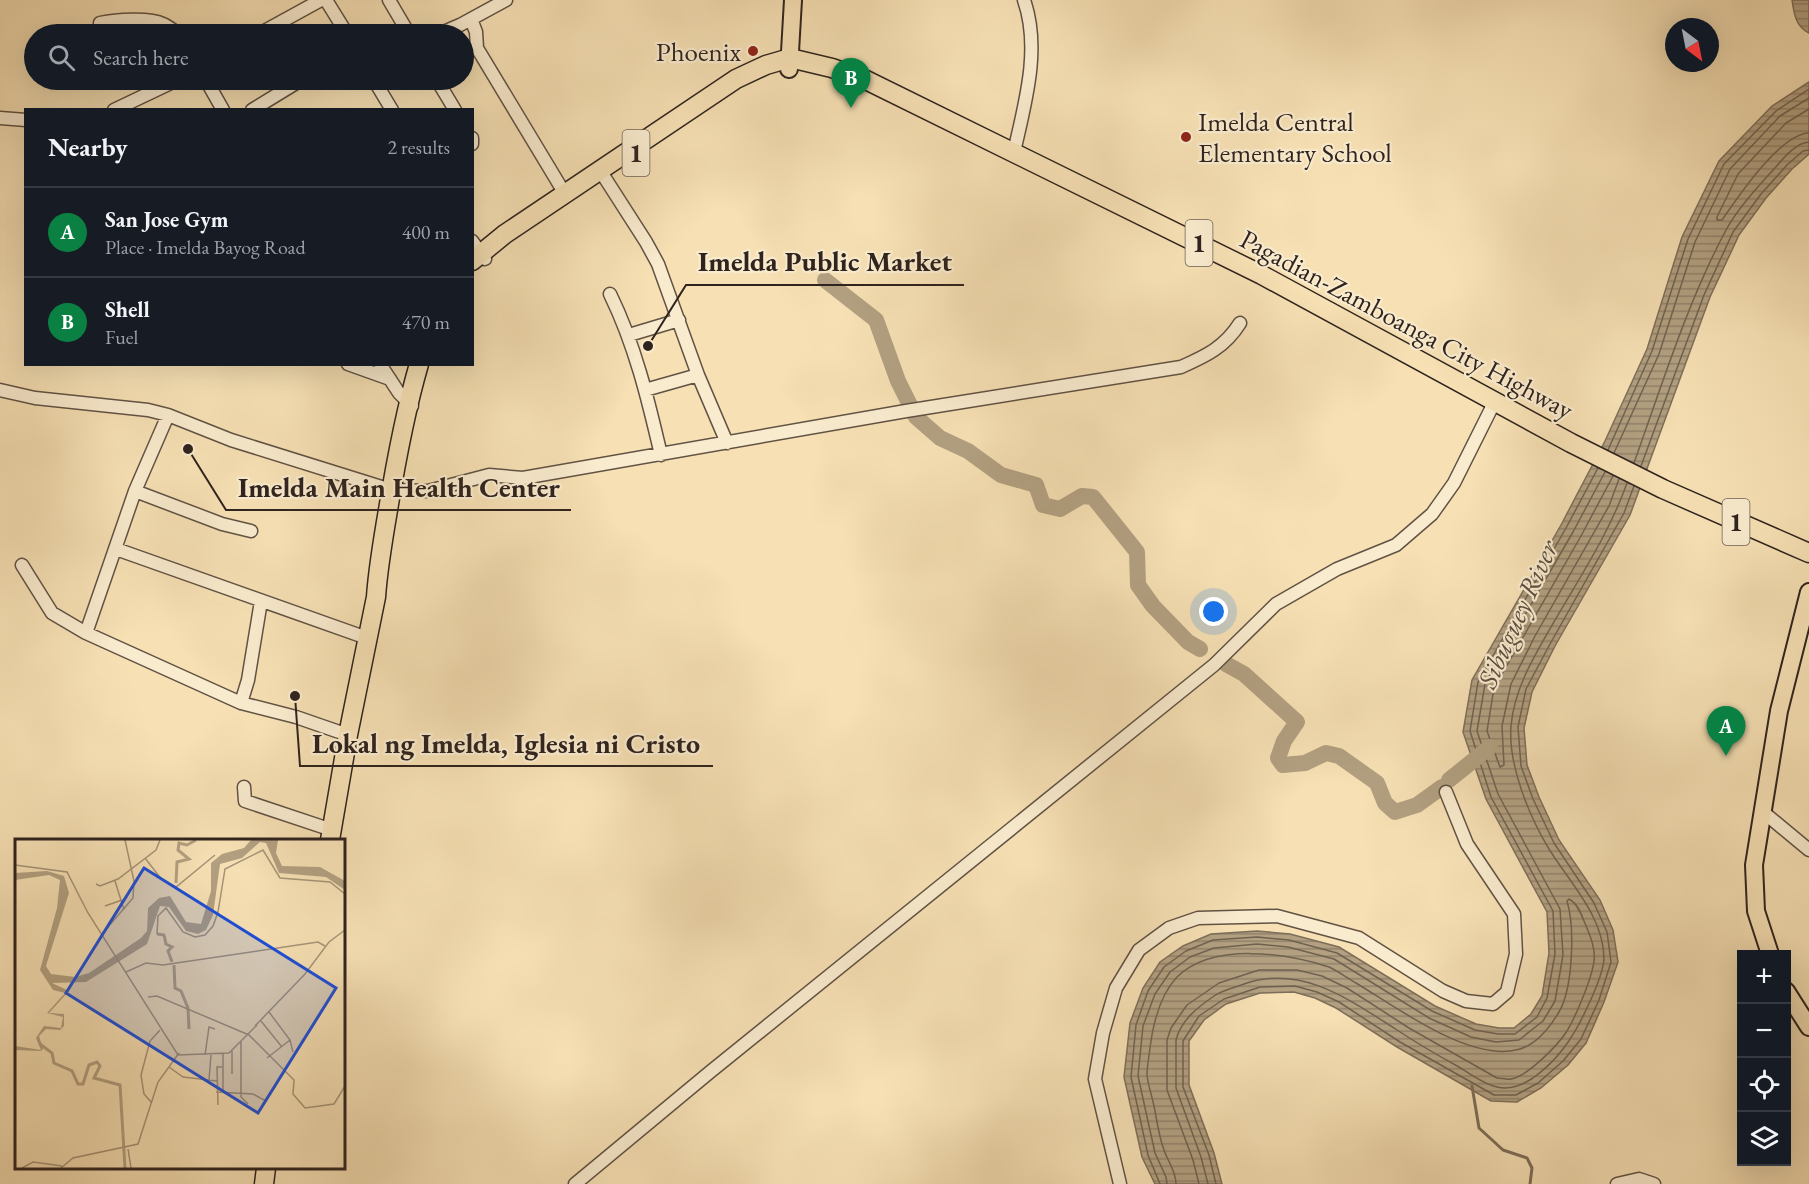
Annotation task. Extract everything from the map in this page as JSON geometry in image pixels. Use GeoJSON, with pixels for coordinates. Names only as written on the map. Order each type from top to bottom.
{"type":"FeatureCollection","features":[{"type":"Feature","properties":{"kind":"highway","name":"Pagadian-Zamboanga City Highway"},"geometry":{"type":"LineString","coordinates":[[478,254],[516,234],[712,101],[743,83],[790,64]]}},
{"type":"Feature","properties":{"kind":"highway","name":"Pagadian-Zamboanga City Highway"},"geometry":{"type":"LineString","coordinates":[[478,254],[736,79],[766,65],[818,65],[867,80],[1014,152],[1262,275],[1571,443],[1663,489],[1809,553]]}},
{"type":"Feature","properties":{"kind":"highway"},"geometry":{"type":"LineString","coordinates":[[331,835],[348,735],[376,597],[377,575],[396,490],[419,366]]}},
{"type":"Feature","properties":{"kind":"highway"},"geometry":{"type":"LineString","coordinates":[[412,406],[423,366]]}},
{"type":"Feature","properties":{"kind":"highway"},"geometry":{"type":"LineString","coordinates":[[264,1184],[266,1169]]}},
{"type":"Feature","properties":{"kind":"main road"},"geometry":{"type":"LineString","coordinates":[[790,64],[793,0]]}},
{"type":"Feature","properties":{"kind":"main road"},"geometry":{"type":"LineString","coordinates":[[1769,950],[1754,899],[1754,865],[1779,711],[1809,592]]}},
{"type":"Feature","properties":{"kind":"main road"},"geometry":{"type":"LineString","coordinates":[[1791,999],[1809,1027]]}},
{"type":"Feature","properties":{"kind":"street"},"geometry":{"type":"LineString","coordinates":[[278,24],[321,0]]}},
{"type":"Feature","properties":{"kind":"street"},"geometry":{"type":"LineString","coordinates":[[326,0],[341,24]]}},
{"type":"Feature","properties":{"kind":"street"},"geometry":{"type":"LineString","coordinates":[[389,0],[403,24]]}},
{"type":"Feature","properties":{"kind":"street"},"geometry":{"type":"LineString","coordinates":[[461,24],[506,0]]}},
{"type":"Feature","properties":{"kind":"street"},"geometry":{"type":"LineString","coordinates":[[1014,152],[1032,50],[1032,31],[1024,0]]}},
{"type":"Feature","properties":{"kind":"street"},"geometry":{"type":"LineString","coordinates":[[100,23],[118,19],[148,20],[163,24]]}},
{"type":"Feature","properties":{"kind":"street"},"geometry":{"type":"LineString","coordinates":[[474,30],[477,48],[565,194]]}},
{"type":"Feature","properties":{"kind":"street"},"geometry":{"type":"LineString","coordinates":[[118,108],[156,90]]}},
{"type":"Feature","properties":{"kind":"street"},"geometry":{"type":"LineString","coordinates":[[212,90],[222,108]]}},
{"type":"Feature","properties":{"kind":"street"},"geometry":{"type":"LineString","coordinates":[[255,108],[285,90]]}},
{"type":"Feature","properties":{"kind":"street"},"geometry":{"type":"LineString","coordinates":[[380,90],[391,108]]}},
{"type":"Feature","properties":{"kind":"street"},"geometry":{"type":"LineString","coordinates":[[443,90],[454,108]]}},
{"type":"Feature","properties":{"kind":"street"},"geometry":{"type":"LineString","coordinates":[[0,118],[24,120]]}},
{"type":"Feature","properties":{"kind":"street"},"geometry":{"type":"LineString","coordinates":[[603,175],[654,256],[698,375],[727,443]]}},
{"type":"Feature","properties":{"kind":"street"},"geometry":{"type":"LineString","coordinates":[[610,294],[629,335],[661,455]]}},
{"type":"Feature","properties":{"kind":"street"},"geometry":{"type":"LineString","coordinates":[[629,335],[679,320]]}},
{"type":"Feature","properties":{"kind":"street"},"geometry":{"type":"LineString","coordinates":[[0,390],[42,399],[148,410],[231,440],[396,490],[428,491],[489,475],[523,478],[906,411],[1181,367],[1211,354],[1231,338],[1240,323]]}},
{"type":"Feature","properties":{"kind":"street"},"geometry":{"type":"LineString","coordinates":[[354,366],[390,379]]}},
{"type":"Feature","properties":{"kind":"street"},"geometry":{"type":"LineString","coordinates":[[382,366],[412,406]]}},
{"type":"Feature","properties":{"kind":"street"},"geometry":{"type":"LineString","coordinates":[[645,390],[698,375]]}},
{"type":"Feature","properties":{"kind":"street"},"geometry":{"type":"LineString","coordinates":[[575,1184],[859,951],[1214,665],[1276,604],[1337,569],[1396,545],[1432,514],[1454,483],[1494,401]]}},
{"type":"Feature","properties":{"kind":"street"},"geometry":{"type":"LineString","coordinates":[[86,633],[135,491],[168,416]]}},
{"type":"Feature","properties":{"kind":"street"},"geometry":{"type":"LineString","coordinates":[[135,491],[222,524],[251,531]]}},
{"type":"Feature","properties":{"kind":"street"},"geometry":{"type":"LineString","coordinates":[[116,549],[367,638]]}},
{"type":"Feature","properties":{"kind":"street"},"geometry":{"type":"LineString","coordinates":[[22,566],[52,613],[86,633],[241,703],[296,717],[348,735]]}},
{"type":"Feature","properties":{"kind":"street"},"geometry":{"type":"LineString","coordinates":[[241,703],[248,680],[261,601]]}},
{"type":"Feature","properties":{"kind":"street"},"geometry":{"type":"LineString","coordinates":[[244,787],[245,801],[331,835]]}},
{"type":"Feature","properties":{"kind":"street"},"geometry":{"type":"LineString","coordinates":[[1120,1184],[1095,1079],[1103,1033],[1116,988],[1139,950],[1169,928],[1198,918],[1277,916],[1359,938],[1443,991],[1466,1001],[1492,1004],[1508,992],[1516,954],[1514,914],[1467,844],[1446,792]]}},
{"type":"Feature","properties":{"kind":"street"},"geometry":{"type":"LineString","coordinates":[[1762,812],[1809,850]]}},
{"type":"Feature","properties":{"kind":"street"},"geometry":{"type":"LineString","coordinates":[[1617,1184],[1639,1179],[1654,1184]]}},
{"type":"Feature","properties":{"kind":"water"},"geometry":{"type":"Polygon","coordinates":[[[1792,0],[1809,0],[1809,33],[1798,24],[1792,0]]]}},
{"type":"Feature","properties":{"kind":"water","name":"Sibuguey River"},"geometry":{"type":"Polygon","coordinates":[[[1809,82],[1809,154],[1766,198],[1739,235],[1710,297],[1630,515],[1555,646],[1532,692],[1524,728],[1527,765],[1559,840],[1600,900],[1613,930],[1618,962],[1586,1043],[1568,1065],[1541,1088],[1517,1102],[1491,1101],[1397,1047],[1336,1008],[1315,998],[1294,992],[1260,993],[1226,1004],[1204,1020],[1189,1041],[1189,1085],[1214,1153],[1222,1184],[1155,1184],[1142,1157],[1124,1077],[1130,1023],[1143,988],[1160,962],[1183,946],[1211,934],[1257,931],[1290,934],[1339,947],[1435,1006],[1476,1024],[1499,1028],[1514,1028],[1531,1014],[1542,996],[1549,953],[1547,912],[1486,799],[1463,732],[1472,680],[1561,525],[1605,441],[1647,349],[1682,237],[1719,161],[1772,106],[1809,82]]]}},
{"type":"Feature","properties":{"kind":"waterway"},"geometry":{"type":"LineString","coordinates":[[825,280],[876,320],[898,381],[916,417],[940,438],[968,451],[1001,475],[1036,485],[1043,505],[1060,509],[1082,496],[1093,497],[1137,552],[1138,585],[1153,606],[1188,642],[1200,649]]}},
{"type":"Feature","properties":{"kind":"waterway"},"geometry":{"type":"LineString","coordinates":[[1226,664],[1244,674],[1297,722],[1284,741],[1278,758],[1283,765],[1305,763],[1326,753],[1339,756],[1377,783],[1385,803],[1395,812],[1417,805],[1442,787]]}},
{"type":"Feature","properties":{"kind":"waterway"},"geometry":{"type":"LineString","coordinates":[[1449,780],[1490,747]]}},
{"type":"Feature","properties":{"kind":"waterway"},"geometry":{"type":"LineString","coordinates":[[1472,1086],[1479,1128],[1503,1150],[1527,1158],[1532,1168],[1530,1184]]}},
{"type":"Feature","properties":{"kind":"place","name":"Phoenix"},"geometry":{"type":"Point","coordinates":[753,51]}},
{"type":"Feature","properties":{"kind":"place","name":"Shell"},"geometry":{"type":"Point","coordinates":[851,108]}},
{"type":"Feature","properties":{"kind":"place","name":"Imelda Central Elementary School"},"geometry":{"type":"Point","coordinates":[1186,137]}},
{"type":"Feature","properties":{"kind":"place","name":"Imelda Public Market"},"geometry":{"type":"Point","coordinates":[648,346]}},
{"type":"Feature","properties":{"kind":"place","name":"Imelda Main Health Center"},"geometry":{"type":"Point","coordinates":[188,449]}},
{"type":"Feature","properties":{"kind":"place","name":"Lokal ng Imelda, Iglesia ni Cristo"},"geometry":{"type":"Point","coordinates":[295,696]}},
{"type":"Feature","properties":{"kind":"place","name":"San Jose Gym"},"geometry":{"type":"Point","coordinates":[1726,756]}}]}
